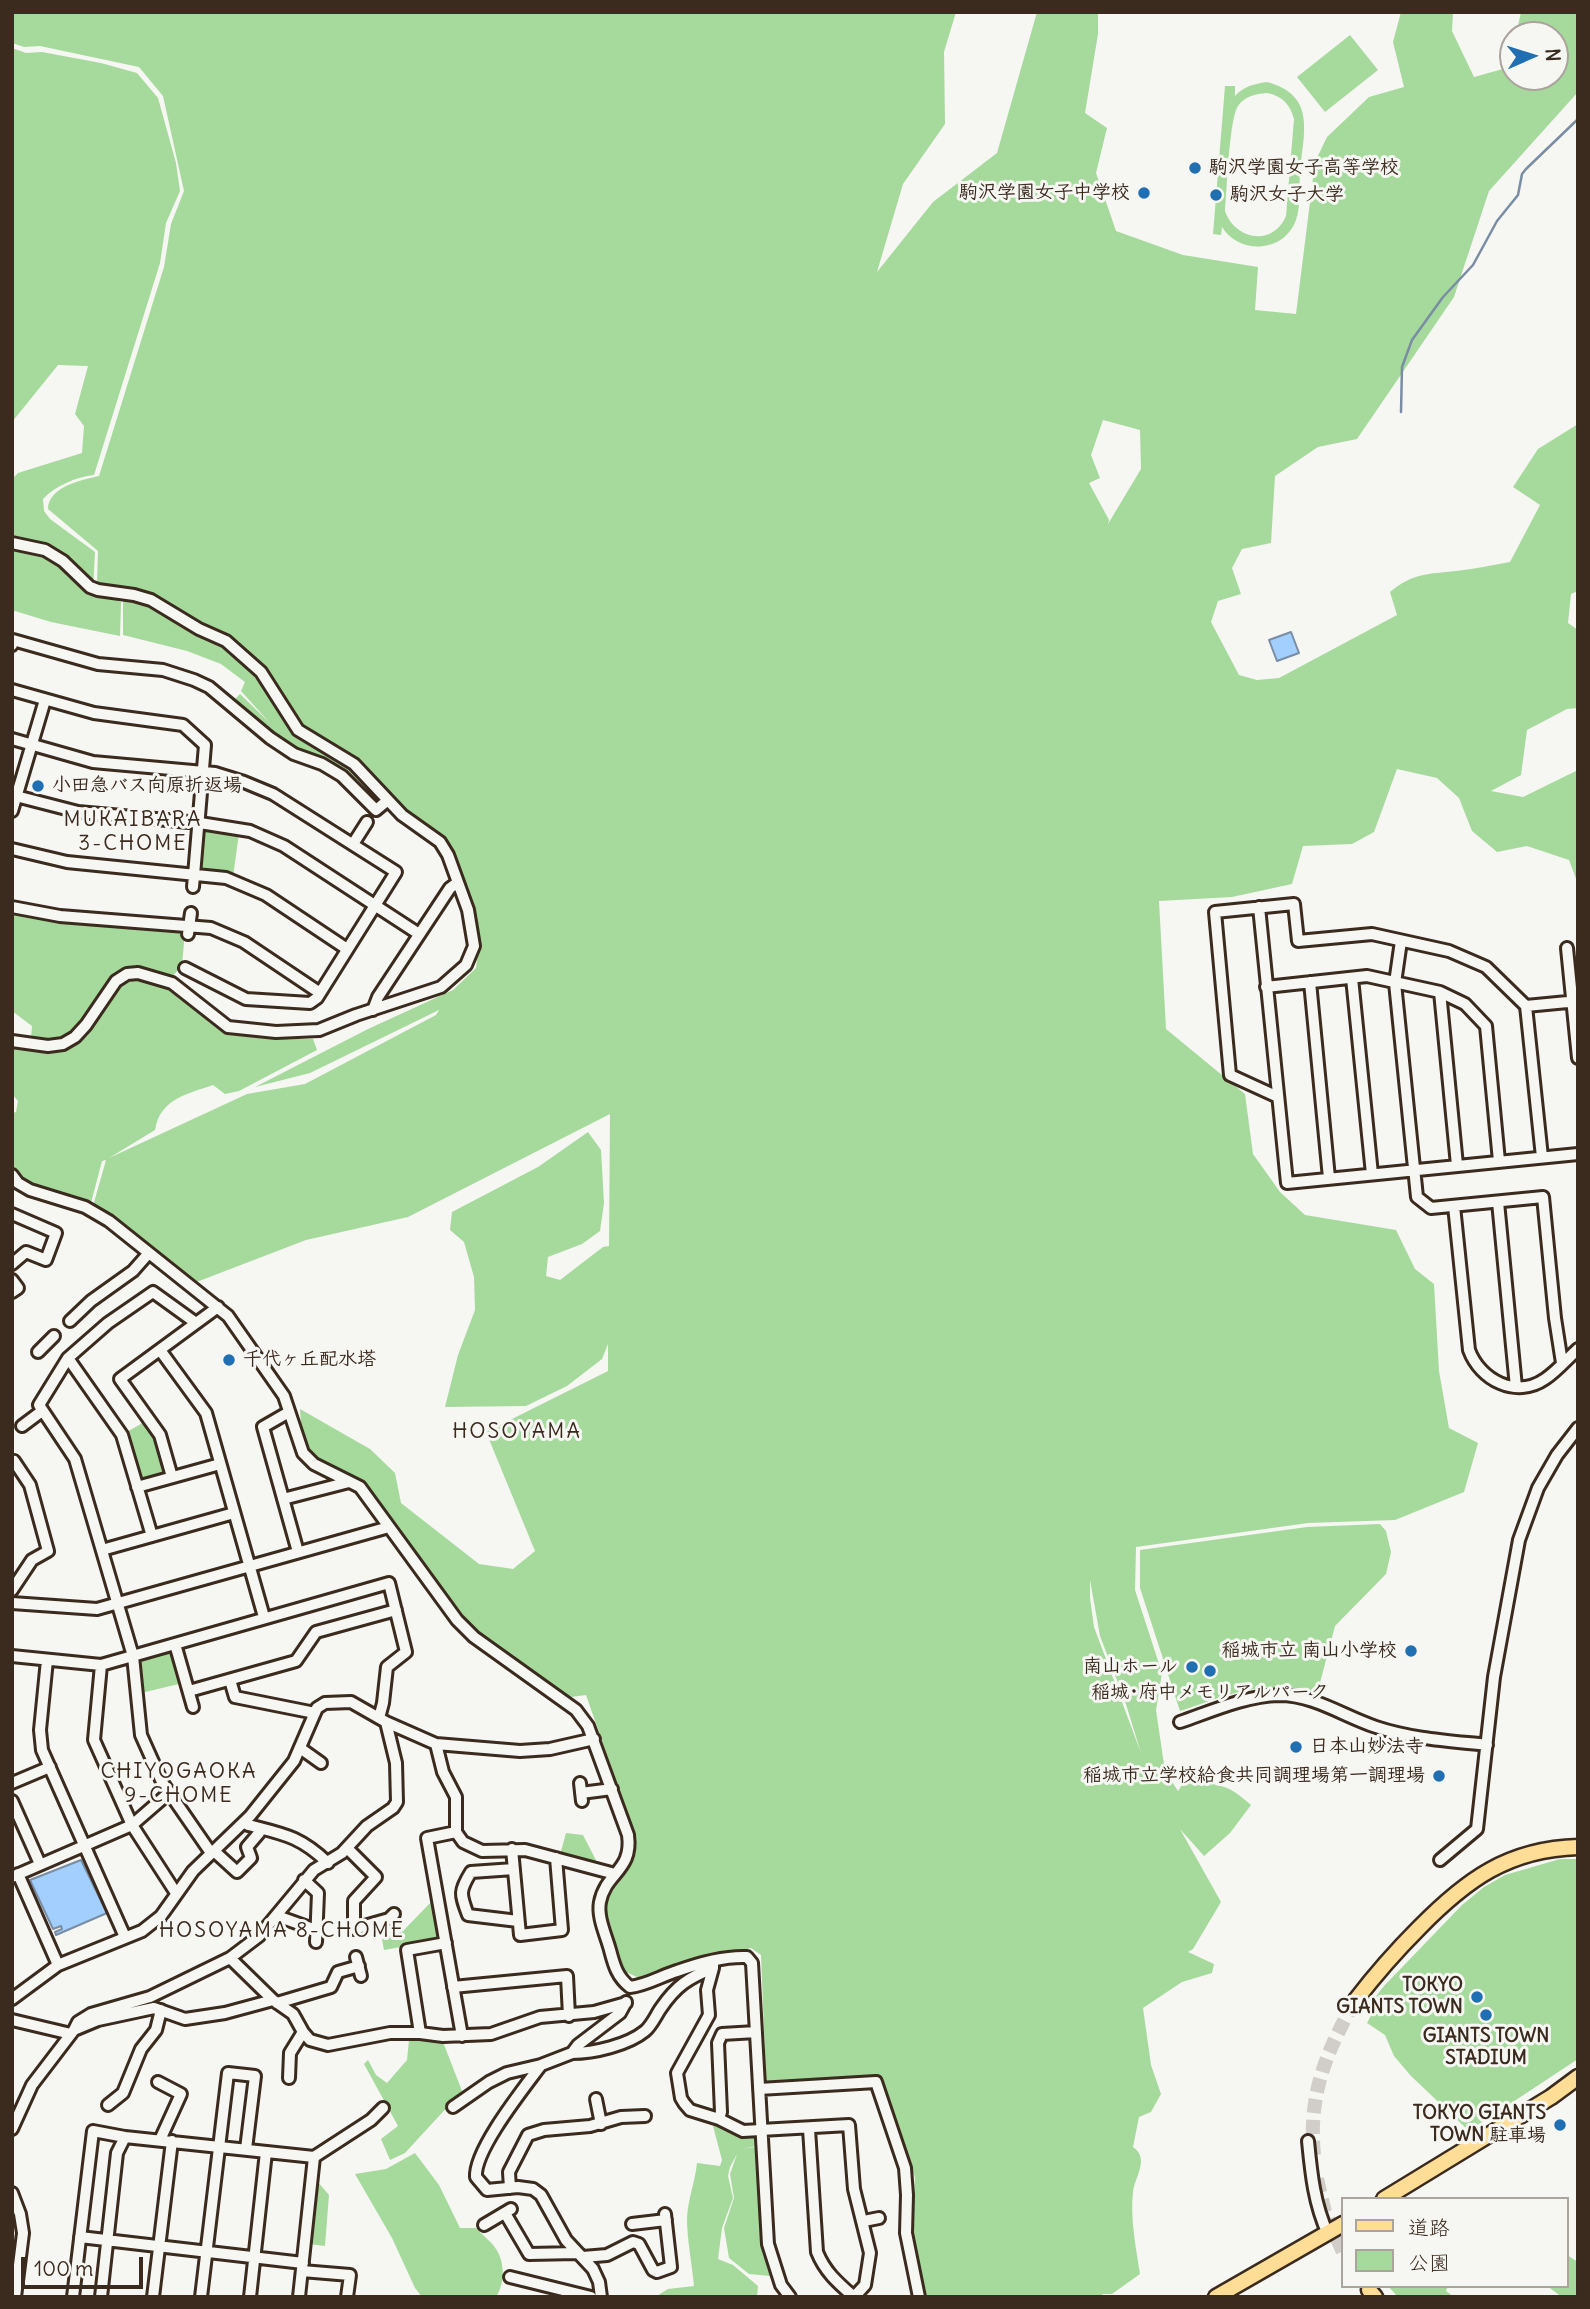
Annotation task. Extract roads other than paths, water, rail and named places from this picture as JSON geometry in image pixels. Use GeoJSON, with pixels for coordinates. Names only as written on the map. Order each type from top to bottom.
{"type":"FeatureCollection","features":[{"type":"Feature","properties":{"kind":"main road"},"geometry":{"type":"LineString","coordinates":[[1355,2001],[1420,1927],[1457,1891],[1475,1878],[1521,1855],[1578,1847]]}},
{"type":"Feature","properties":{"kind":"main road"},"geometry":{"type":"LineString","coordinates":[[1387,2197],[1551,2097],[1578,2077]]}},
{"type":"Feature","properties":{"kind":"main road"},"geometry":{"type":"LineString","coordinates":[[1216,2297],[1342,2225]]}},
{"type":"Feature","properties":{"kind":"street"},"geometry":{"type":"LineString","coordinates":[[12,543],[45,550],[63,561],[90,587],[151,600],[226,642],[261,671],[298,730],[354,764],[402,815],[440,842],[448,855],[473,931],[474,946],[471,958],[441,987],[319,1030],[276,1032],[228,1027],[172,983],[138,973],[127,974],[110,987],[86,1025],[69,1041],[48,1046],[12,1041]]}},
{"type":"Feature","properties":{"kind":"street"},"geometry":{"type":"LineString","coordinates":[[12,645],[13,640],[98,664],[163,670],[194,680],[209,687],[270,738],[294,754],[322,764],[342,776],[376,810],[388,800]]}},
{"type":"Feature","properties":{"kind":"street"},"geometry":{"type":"LineString","coordinates":[[12,690],[94,713],[183,725],[205,745],[193,887]]}},
{"type":"Feature","properties":{"kind":"street"},"geometry":{"type":"LineString","coordinates":[[12,811],[14,795],[45,700]]}},
{"type":"Feature","properties":{"kind":"street"},"geometry":{"type":"LineString","coordinates":[[12,739],[93,762],[215,773],[244,782],[273,794],[396,872],[320,993],[310,1003],[246,999],[185,966],[172,983]]}},
{"type":"Feature","properties":{"kind":"street"},"geometry":{"type":"LineString","coordinates":[[14,795],[78,812],[200,822],[250,831],[284,846],[419,934]]}},
{"type":"Feature","properties":{"kind":"street"},"geometry":{"type":"LineString","coordinates":[[353,844],[367,822]]}},
{"type":"Feature","properties":{"kind":"street"},"geometry":{"type":"LineString","coordinates":[[12,849],[67,862],[226,878],[250,886],[347,948]]}},
{"type":"Feature","properties":{"kind":"street"},"geometry":{"type":"LineString","coordinates":[[373,1010],[378,997],[419,934],[450,888],[457,883]]}},
{"type":"Feature","properties":{"kind":"street"},"geometry":{"type":"LineString","coordinates":[[1278,1097],[1230,1075],[1215,912],[1294,904],[1298,941],[1372,933],[1449,951],[1486,967],[1526,1006],[1542,1157]]}},
{"type":"Feature","properties":{"kind":"street"},"geometry":{"type":"LineString","coordinates":[[12,907],[60,916],[190,924],[211,928],[236,938],[320,993]]}},
{"type":"Feature","properties":{"kind":"street"},"geometry":{"type":"LineString","coordinates":[[1258,908],[1287,1183],[1578,1154]]}},
{"type":"Feature","properties":{"kind":"street"},"geometry":{"type":"LineString","coordinates":[[1401,941],[1395,983],[1418,1197],[1431,1208],[1543,1197],[1562,1363]]}},
{"type":"Feature","properties":{"kind":"street"},"geometry":{"type":"LineString","coordinates":[[1567,948],[1575,1001],[1578,1058]]}},
{"type":"Feature","properties":{"kind":"street"},"geometry":{"type":"LineString","coordinates":[[1266,987],[1367,976],[1440,992],[1465,1004],[1486,1026],[1499,1161]]}},
{"type":"Feature","properties":{"kind":"street"},"geometry":{"type":"LineString","coordinates":[[1352,978],[1372,1174]]}},
{"type":"Feature","properties":{"kind":"street"},"geometry":{"type":"LineString","coordinates":[[1310,982],[1329,1178]]}},
{"type":"Feature","properties":{"kind":"street"},"geometry":{"type":"LineString","coordinates":[[1440,992],[1457,1165]]}},
{"type":"Feature","properties":{"kind":"street"},"geometry":{"type":"LineString","coordinates":[[1526,1006],[1575,1001]]}},
{"type":"Feature","properties":{"kind":"street"},"geometry":{"type":"LineString","coordinates":[[14,1181],[30,1190],[66,1200],[96,1213],[218,1307],[266,1368],[284,1396],[303,1453],[314,1464],[360,1487],[457,1620],[474,1637],[576,1710],[589,1726],[628,1835],[630,1849],[626,1862],[615,1874],[599,1904],[600,1918],[621,1980],[630,1987],[640,1986],[678,1970],[747,1957],[752,1964],[768,2244],[781,2285],[790,2297]]}},
{"type":"Feature","properties":{"kind":"street"},"geometry":{"type":"LineString","coordinates":[[1498,1202],[1516,1387]]}},
{"type":"Feature","properties":{"kind":"street"},"geometry":{"type":"LineString","coordinates":[[1454,1206],[1469,1350],[1482,1373],[1500,1384],[1516,1387],[1534,1384],[1545,1379],[1578,1349]]}},
{"type":"Feature","properties":{"kind":"street"},"geometry":{"type":"LineString","coordinates":[[12,1214],[55,1233],[46,1260],[26,1252],[12,1264]]}},
{"type":"Feature","properties":{"kind":"street"},"geometry":{"type":"LineString","coordinates":[[70,1321],[91,1301],[133,1271],[148,1254]]}},
{"type":"Feature","properties":{"kind":"street"},"geometry":{"type":"LineString","coordinates":[[12,1280],[18,1288],[12,1292]]}},
{"type":"Feature","properties":{"kind":"street"},"geometry":{"type":"LineString","coordinates":[[196,1323],[153,1292],[108,1323],[68,1358],[39,1405],[75,1459],[133,1656],[141,1735],[154,1767],[170,1793],[213,1852],[237,1872],[251,1858],[247,1847],[259,1833],[253,1826],[279,1831],[298,1840],[328,1863]]}},
{"type":"Feature","properties":{"kind":"street"},"geometry":{"type":"LineString","coordinates":[[172,1478],[160,1435],[120,1379],[218,1307]]}},
{"type":"Feature","properties":{"kind":"street"},"geometry":{"type":"LineString","coordinates":[[38,1352],[54,1336]]}},
{"type":"Feature","properties":{"kind":"street"},"geometry":{"type":"LineString","coordinates":[[160,1350],[205,1413],[264,1618]]}},
{"type":"Feature","properties":{"kind":"street"},"geometry":{"type":"LineString","coordinates":[[68,1358],[122,1435],[152,1536]]}},
{"type":"Feature","properties":{"kind":"street"},"geometry":{"type":"LineString","coordinates":[[22,1426],[42,1411]]}},
{"type":"Feature","properties":{"kind":"street"},"geometry":{"type":"LineString","coordinates":[[289,1412],[263,1427],[298,1552]]}},
{"type":"Feature","properties":{"kind":"street"},"geometry":{"type":"LineString","coordinates":[[1440,1860],[1477,1829],[1494,1677],[1521,1532],[1530,1505],[1547,1471],[1578,1428]]}},
{"type":"Feature","properties":{"kind":"street"},"geometry":{"type":"LineString","coordinates":[[12,1462],[14,1461],[30,1485],[48,1551],[32,1560],[12,1590]]}},
{"type":"Feature","properties":{"kind":"street"},"geometry":{"type":"LineString","coordinates":[[138,1487],[220,1464]]}},
{"type":"Feature","properties":{"kind":"street"},"geometry":{"type":"LineString","coordinates":[[283,1499],[349,1482]]}},
{"type":"Feature","properties":{"kind":"street"},"geometry":{"type":"LineString","coordinates":[[102,1550],[234,1513]]}},
{"type":"Feature","properties":{"kind":"street"},"geometry":{"type":"LineString","coordinates":[[12,1603],[97,1609],[389,1527]]}},
{"type":"Feature","properties":{"kind":"street"},"geometry":{"type":"LineString","coordinates":[[12,1656],[101,1665],[389,1583],[406,1652],[387,1667],[383,1703],[382,1720],[396,1763],[397,1802],[393,1808],[367,1826],[347,1848],[328,1863],[314,1870],[259,1936],[230,1958],[150,1997],[91,2014],[78,2022],[32,2085],[12,2129]]}},
{"type":"Feature","properties":{"kind":"street"},"geometry":{"type":"LineString","coordinates":[[189,1691],[296,1661],[316,1632],[396,1610]]}},
{"type":"Feature","properties":{"kind":"street"},"geometry":{"type":"LineString","coordinates":[[175,1644],[193,1707]]}},
{"type":"Feature","properties":{"kind":"street"},"geometry":{"type":"LineString","coordinates":[[47,1660],[40,1730],[43,1750],[125,1937]]}},
{"type":"Feature","properties":{"kind":"street"},"geometry":{"type":"LineString","coordinates":[[101,1665],[94,1740],[132,1825],[176,1892]]}},
{"type":"Feature","properties":{"kind":"street"},"geometry":{"type":"LineString","coordinates":[[230,1680],[235,1697],[315,1713]]}},
{"type":"Feature","properties":{"kind":"street"},"geometry":{"type":"LineString","coordinates":[[1180,1722],[1245,1700],[1287,1696],[1317,1702],[1376,1727],[1402,1734],[1487,1745]]}},
{"type":"Feature","properties":{"kind":"street"},"geometry":{"type":"LineString","coordinates":[[12,1998],[58,1965],[151,1925],[161,1916],[176,1892],[250,1816],[294,1761],[317,1708],[325,1703],[351,1702],[382,1720],[436,1744],[520,1751],[550,1749],[594,1739]]}},
{"type":"Feature","properties":{"kind":"street"},"geometry":{"type":"LineString","coordinates":[[436,1744],[443,1772],[456,1797],[456,1832],[463,1842],[482,1851],[525,1850],[615,1874]]}},
{"type":"Feature","properties":{"kind":"street"},"geometry":{"type":"LineString","coordinates":[[300,1748],[321,1763]]}},
{"type":"Feature","properties":{"kind":"street"},"geometry":{"type":"LineString","coordinates":[[12,1783],[50,1767]]}},
{"type":"Feature","properties":{"kind":"street"},"geometry":{"type":"LineString","coordinates":[[581,1792],[612,1789]]}},
{"type":"Feature","properties":{"kind":"street"},"geometry":{"type":"LineString","coordinates":[[58,1965],[15,1875],[132,1825],[170,1793]]}},
{"type":"Feature","properties":{"kind":"street"},"geometry":{"type":"LineString","coordinates":[[12,1801],[40,1864]]}},
{"type":"Feature","properties":{"kind":"street"},"geometry":{"type":"LineString","coordinates":[[456,1832],[428,1838],[462,2036]]}},
{"type":"Feature","properties":{"kind":"street"},"geometry":{"type":"LineString","coordinates":[[347,1848],[376,1877],[354,1901],[354,1929],[389,1919],[394,1914]]}},
{"type":"Feature","properties":{"kind":"street"},"geometry":{"type":"LineString","coordinates":[[512,1849],[520,1935],[562,1930],[556,1858]]}},
{"type":"Feature","properties":{"kind":"street"},"geometry":{"type":"LineString","coordinates":[[513,1869],[471,1872],[460,1894],[468,1915],[518,1921]]}},
{"type":"Feature","properties":{"kind":"street"},"geometry":{"type":"LineString","coordinates":[[277,1916],[316,1936],[318,1893],[304,1880]]}},
{"type":"Feature","properties":{"kind":"street"},"geometry":{"type":"LineString","coordinates":[[420,2033],[407,1950],[446,1943]]}},
{"type":"Feature","properties":{"kind":"street"},"geometry":{"type":"LineString","coordinates":[[230,1958],[275,2001],[293,2014],[310,2040],[328,2045],[390,2033],[462,2036],[491,2034],[540,2017],[594,2012],[626,2003]]}},
{"type":"Feature","properties":{"kind":"street"},"geometry":{"type":"LineString","coordinates":[[453,2107],[507,2073],[541,2065],[572,2053],[599,2051],[639,2035],[651,2025],[666,2001],[688,1978],[713,1964]]}},
{"type":"Feature","properties":{"kind":"street"},"geometry":{"type":"LineString","coordinates":[[713,1964],[707,1990],[709,2015],[695,2036],[677,2073],[681,2098],[690,2110],[719,2119],[743,2131],[849,2125],[855,2189],[870,2253],[866,2285],[854,2297],[822,2265],[817,2252],[809,2129]]}},
{"type":"Feature","properties":{"kind":"street"},"geometry":{"type":"LineString","coordinates":[[12,2020],[73,2032],[98,2020],[154,2008],[185,2019],[225,2013],[331,1987],[338,1972],[359,1966]]}},
{"type":"Feature","properties":{"kind":"street"},"geometry":{"type":"LineString","coordinates":[[453,1987],[567,1976],[569,2016]]}},
{"type":"Feature","properties":{"kind":"street"},"geometry":{"type":"LineString","coordinates":[[572,2053],[578,2045],[620,2013],[630,1987]]}},
{"type":"Feature","properties":{"kind":"street"},"geometry":{"type":"LineString","coordinates":[[108,2105],[123,2093],[141,2049],[156,2030],[161,2010]]}},
{"type":"Feature","properties":{"kind":"street"},"geometry":{"type":"LineString","coordinates":[[289,2078],[290,2053],[303,2032]]}},
{"type":"Feature","properties":{"kind":"street"},"geometry":{"type":"LineString","coordinates":[[719,2119],[718,2043],[722,2034],[756,2032]]}},
{"type":"Feature","properties":{"kind":"street"},"geometry":{"type":"LineString","coordinates":[[541,2065],[493,2133],[475,2169],[480,2184],[487,2190],[533,2189],[541,2195],[566,2240],[599,2282],[601,2297]]}},
{"type":"Feature","properties":{"kind":"street"},"geometry":{"type":"LineString","coordinates":[[201,2297],[228,2073],[256,2076],[247,2149]]}},
{"type":"Feature","properties":{"kind":"street"},"geometry":{"type":"LineString","coordinates":[[153,2297],[166,2141],[181,2094],[158,2082]]}},
{"type":"Feature","properties":{"kind":"street"},"geometry":{"type":"LineString","coordinates":[[759,2088],[876,2082],[905,2168],[906,2232],[919,2297]]}},
{"type":"Feature","properties":{"kind":"street"},"geometry":{"type":"LineString","coordinates":[[596,2099],[601,2124]]}},
{"type":"Feature","properties":{"kind":"street"},"geometry":{"type":"LineString","coordinates":[[73,2297],[93,2130],[125,2137],[314,2157],[371,2120],[383,2108]]}},
{"type":"Feature","properties":{"kind":"street"},"geometry":{"type":"LineString","coordinates":[[510,2188],[509,2172],[528,2135],[544,2130],[601,2124],[621,2117],[645,2116]]}},
{"type":"Feature","properties":{"kind":"street"},"geometry":{"type":"LineString","coordinates":[[101,2297],[117,2153],[125,2137]]}},
{"type":"Feature","properties":{"kind":"street"},"geometry":{"type":"LineString","coordinates":[[1308,2141],[1312,2181],[1328,2234]]}},
{"type":"Feature","properties":{"kind":"street"},"geometry":{"type":"LineString","coordinates":[[250,2297],[267,2152]]}},
{"type":"Feature","properties":{"kind":"street"},"geometry":{"type":"LineString","coordinates":[[299,2297],[314,2157]]}},
{"type":"Feature","properties":{"kind":"street"},"geometry":{"type":"LineString","coordinates":[[12,2193],[17,2228],[15,2297]]}},
{"type":"Feature","properties":{"kind":"street"},"geometry":{"type":"LineString","coordinates":[[484,2225],[508,2211],[529,2254],[607,2255],[633,2242],[639,2244],[653,2270],[657,2272],[671,2267],[665,2217],[632,2224]]}},
{"type":"Feature","properties":{"kind":"street"},"geometry":{"type":"LineString","coordinates":[[864,2221],[880,2218]]}},
{"type":"Feature","properties":{"kind":"street"},"geometry":{"type":"LineString","coordinates":[[80,2237],[255,2258],[350,2275],[347,2297]]}},
{"type":"Feature","properties":{"kind":"street"},"geometry":{"type":"LineString","coordinates":[[510,2277],[591,2297]]}},
{"type":"Feature","properties":{"kind":"water"},"geometry":{"type":"Polygon","coordinates":[[[1291,632],[1299,653],[1277,661],[1269,640],[1291,632]]]}},
{"type":"Feature","properties":{"kind":"water"},"geometry":{"type":"Polygon","coordinates":[[[81,1860],[107,1913],[56,1935],[55,1932],[62,1929],[61,1926],[53,1929],[30,1880],[81,1860]]]}},
{"type":"Feature","properties":{"kind":"waterway"},"geometry":{"type":"LineString","coordinates":[[1401,412],[1402,367],[1412,340],[1443,297],[1473,265],[1497,221],[1518,195],[1522,174],[1578,119]]}},
{"type":"Feature","properties":{"kind":"tunnel"},"geometry":{"type":"LineString","coordinates":[[1314,2155],[1314,2113],[1321,2075],[1355,2001]]}},
{"type":"Feature","properties":{"kind":"tunnel"},"geometry":{"type":"LineString","coordinates":[[1317,2179],[1325,2212],[1342,2250]]}},
{"type":"Feature","properties":{"kind":"place","name":"駒沢学園女子高等学校"},"geometry":{"type":"Point","coordinates":[1195,168]}},
{"type":"Feature","properties":{"kind":"place","name":"駒沢学園女子中学校"},"geometry":{"type":"Point","coordinates":[1144,193]}},
{"type":"Feature","properties":{"kind":"place","name":"駒沢女子大学"},"geometry":{"type":"Point","coordinates":[1216,195]}},
{"type":"Feature","properties":{"kind":"place","name":"小田急バス向原折返場"},"geometry":{"type":"Point","coordinates":[38,786]}},
{"type":"Feature","properties":{"kind":"place","name":"千代ヶ丘配水塔"},"geometry":{"type":"Point","coordinates":[229,1360]}},
{"type":"Feature","properties":{"kind":"place","name":"稲城市立 南山小学校"},"geometry":{"type":"Point","coordinates":[1411,1651]}},
{"type":"Feature","properties":{"kind":"place","name":"南山ホール"},"geometry":{"type":"Point","coordinates":[1192,1667]}},
{"type":"Feature","properties":{"kind":"place","name":"稲城･府中メモリアルパーク"},"geometry":{"type":"Point","coordinates":[1210,1671]}},
{"type":"Feature","properties":{"kind":"place","name":"日本山妙法寺"},"geometry":{"type":"Point","coordinates":[1296,1747]}},
{"type":"Feature","properties":{"kind":"place","name":"稲城市立学校給食共同調理場第一調理場"},"geometry":{"type":"Point","coordinates":[1439,1776]}},
{"type":"Feature","properties":{"kind":"place","name":"TOKYO GIANTS TOWN"},"geometry":{"type":"Point","coordinates":[1477,1997]}},
{"type":"Feature","properties":{"kind":"place","name":"GIANTS TOWN STADIUM"},"geometry":{"type":"Point","coordinates":[1486,2015]}},
{"type":"Feature","properties":{"kind":"place","name":"TOKYO GIANTS TOWN 駐車場"},"geometry":{"type":"Point","coordinates":[1560,2125]}},
{"type":"Feature","properties":{"kind":"district","name":"MUKAIBARA 3-CHOME"},"geometry":{"type":"Point","coordinates":[133,832]}},
{"type":"Feature","properties":{"kind":"district","name":"HOSOYAMA"},"geometry":{"type":"Point","coordinates":[517,1432]}},
{"type":"Feature","properties":{"kind":"district","name":"CHIYOGAOKA 9-CHOME"},"geometry":{"type":"Point","coordinates":[179,1784]}},
{"type":"Feature","properties":{"kind":"district","name":"HOSOYAMA 8-CHOME"},"geometry":{"type":"Point","coordinates":[282,1931]}}]}
